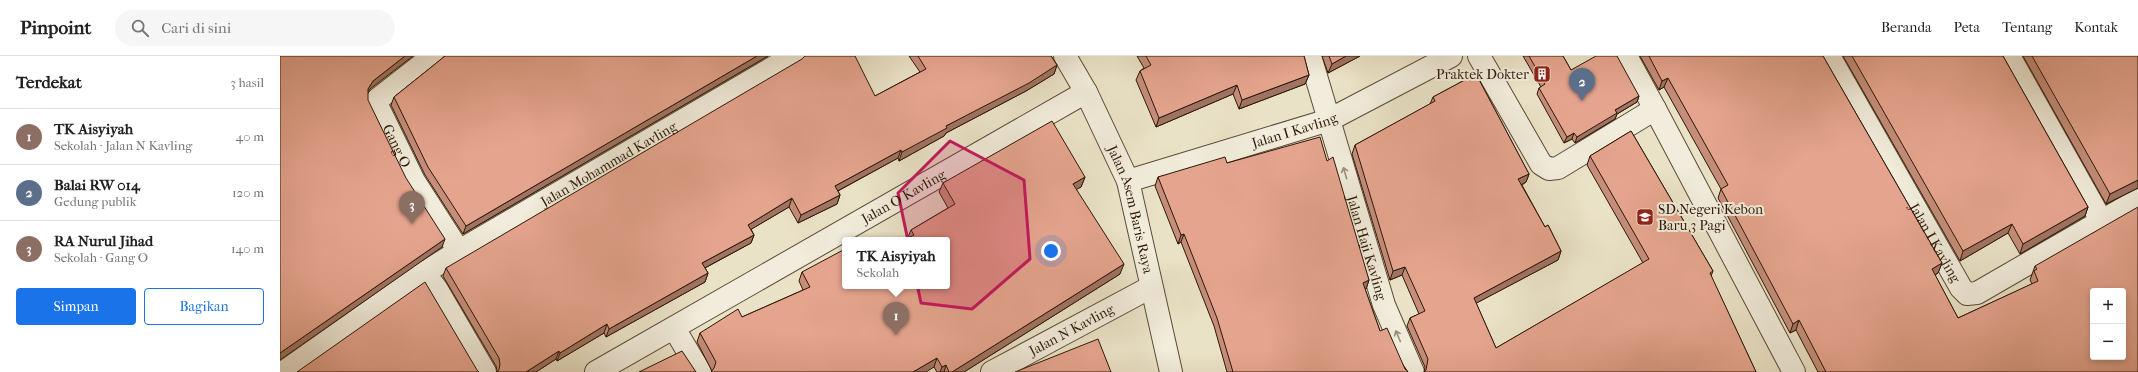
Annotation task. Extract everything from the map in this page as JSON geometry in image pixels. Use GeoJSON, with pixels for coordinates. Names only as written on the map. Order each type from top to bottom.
{"type":"FeatureCollection","features":[{"type":"Feature","properties":{"kind":"street","name":"Gang O"},"geometry":{"type":"LineString","coordinates":[[433,56],[378,98],[376,103],[414,181],[459,251]]}},
{"type":"Feature","properties":{"kind":"street","name":"Jalan Mohammad Kavling"},"geometry":{"type":"LineString","coordinates":[[284,372],[424,273],[459,251],[793,56]]}},
{"type":"Feature","properties":{"kind":"street","name":"Jalan Asem Baris Raya"},"geometry":{"type":"LineString","coordinates":[[1065,56],[1086,92],[1128,181],[1171,372]]}},
{"type":"Feature","properties":{"kind":"street","name":"Jalan Haji Kavling"},"geometry":{"type":"LineString","coordinates":[[1310,56],[1384,305],[1413,372]]}},
{"type":"Feature","properties":{"kind":"street","name":"Jalan I Kavling"},"geometry":{"type":"LineString","coordinates":[[1128,181],[1329,120],[1451,56]]}},
{"type":"Feature","properties":{"kind":"street"},"geometry":{"type":"LineString","coordinates":[[1479,56],[1541,164],[1549,169],[1558,168],[1656,109]]}},
{"type":"Feature","properties":{"kind":"street"},"geometry":{"type":"LineString","coordinates":[[1626,56],[1656,109],[1786,369]]}},
{"type":"Feature","properties":{"kind":"street","name":"Jalan I Kavling"},"geometry":{"type":"LineString","coordinates":[[1829,56],[1961,288],[1967,294],[1977,293],[2138,200]]}},
{"type":"Feature","properties":{"kind":"street"},"geometry":{"type":"LineString","coordinates":[[2009,56],[2101,220]]}},
{"type":"Feature","properties":{"kind":"street","name":"Jalan O Kavling"},"geometry":{"type":"LineString","coordinates":[[596,372],[1086,92]]}},
{"type":"Feature","properties":{"kind":"street"},"geometry":{"type":"LineString","coordinates":[[424,273],[436,288],[485,372]]}},
{"type":"Feature","properties":{"kind":"street","name":"Jalan N Kavling"},"geometry":{"type":"LineString","coordinates":[[992,372],[1151,288]]}},
{"type":"Feature","properties":{"kind":"street"},"geometry":{"type":"LineString","coordinates":[[674,328],[700,372]]}},
{"type":"Feature","properties":{"kind":"highlighted area"},"geometry":{"type":"Polygon","coordinates":[[[950,141],[1024,180],[1030,259],[972,309],[921,303],[898,193],[950,141]]]}},
{"type":"Feature","properties":{"kind":"building"},"geometry":{"type":"Polygon","coordinates":[[[280,56],[405,56],[373,81],[368,89],[368,100],[406,178],[445,239],[280,353],[280,56]]]}},
{"type":"Feature","properties":{"kind":"building"},"geometry":{"type":"Polygon","coordinates":[[[445,56],[757,56],[466,226],[428,167],[394,97],[445,56]]]}},
{"type":"Feature","properties":{"kind":"building"},"geometry":{"type":"Polygon","coordinates":[[[805,56],[855,56],[875,96],[926,69],[918,56],[1051,56],[1057,65],[1029,83],[946,126],[947,128],[902,152],[901,150],[835,186],[840,195],[801,215],[792,198],[748,225],[754,235],[702,263],[708,273],[609,329],[607,324],[560,353],[559,351],[526,372],[496,372],[499,370],[499,358],[446,268],[805,56]]]}},
{"type":"Feature","properties":{"kind":"building"},"geometry":{"type":"Polygon","coordinates":[[[1146,56],[1304,56],[1309,75],[1242,100],[1237,85],[1159,118],[1140,71],[1151,65],[1146,56]]]}},
{"type":"Feature","properties":{"kind":"building"},"geometry":{"type":"Polygon","coordinates":[[[1329,56],[1346,56],[1332,64],[1329,56]]]}},
{"type":"Feature","properties":{"kind":"building"},"geometry":{"type":"Polygon","coordinates":[[[1529,56],[1563,56],[1571,70],[1596,56],[1617,56],[1639,96],[1615,110],[1617,113],[1577,137],[1574,133],[1567,137],[1539,88],[1545,84],[1529,56]]]}},
{"type":"Feature","properties":{"kind":"building"},"geometry":{"type":"Polygon","coordinates":[[[1649,56],[1823,56],[1942,263],[1932,269],[1958,318],[2038,281],[2034,271],[2037,269],[2035,266],[2138,207],[2138,372],[1826,372],[1799,320],[1793,324],[1721,189],[1728,185],[1668,78],[1662,81],[1649,56]]]}},
{"type":"Feature","properties":{"kind":"building"},"geometry":{"type":"Polygon","coordinates":[[[1852,56],[2003,56],[2088,207],[2023,244],[2012,224],[1963,251],[1852,56]]]}},
{"type":"Feature","properties":{"kind":"building"},"geometry":{"type":"Polygon","coordinates":[[[2032,56],[2138,56],[2138,180],[2110,194],[2032,56]]]}},
{"type":"Feature","properties":{"kind":"building"},"geometry":{"type":"Polygon","coordinates":[[[1476,74],[1529,174],[1518,179],[1545,227],[1548,225],[1561,251],[1474,298],[1496,348],[1649,259],[1590,156],[1631,131],[1713,271],[1710,273],[1756,372],[1424,372],[1426,370],[1428,359],[1410,318],[1425,311],[1405,267],[1393,271],[1355,145],[1435,101],[1433,97],[1476,74]]]}},
{"type":"Feature","properties":{"kind":"building"},"geometry":{"type":"Polygon","coordinates":[[[1052,121],[1085,177],[1073,184],[1124,264],[952,372],[949,372],[946,365],[942,367],[937,358],[913,372],[711,372],[716,362],[700,333],[738,309],[742,317],[810,287],[802,272],[842,251],[842,289],[950,289],[950,237],[909,237],[914,235],[911,230],[955,204],[943,183],[1052,121]]]}},
{"type":"Feature","properties":{"kind":"building"},"geometry":{"type":"Polygon","coordinates":[[[1320,137],[1327,161],[1333,157],[1369,280],[1363,283],[1380,331],[1387,328],[1405,369],[1408,372],[1233,372],[1217,318],[1184,234],[1181,235],[1158,177],[1225,157],[1227,163],[1320,137]]]}},
{"type":"Feature","properties":{"kind":"building"},"geometry":{"type":"Polygon","coordinates":[[[425,282],[479,372],[297,372],[425,282]]]}},
{"type":"Feature","properties":{"kind":"building"},"geometry":{"type":"Polygon","coordinates":[[[1098,339],[1111,372],[1015,372],[1098,339]]]}},
{"type":"Feature","properties":{"kind":"building"},"geometry":{"type":"Polygon","coordinates":[[[682,351],[696,372],[639,372],[682,351]]]}},
{"type":"Feature","properties":{"kind":"place","name":"Praktek Dokter"},"geometry":{"type":"Point","coordinates":[1542,74]}},
{"type":"Feature","properties":{"kind":"place","name":"Balai RW 014"},"geometry":{"type":"Point","coordinates":[1582,101]}},
{"type":"Feature","properties":{"kind":"place","name":"SD Negeri Kebon Baru 3 Pagi"},"geometry":{"type":"Point","coordinates":[1645,217]}},
{"type":"Feature","properties":{"kind":"place","name":"RA Nurul Jihad"},"geometry":{"type":"Point","coordinates":[412,224]}},
{"type":"Feature","properties":{"kind":"place","name":"TK Aisyiyah"},"geometry":{"type":"Point","coordinates":[896,335]}}]}
